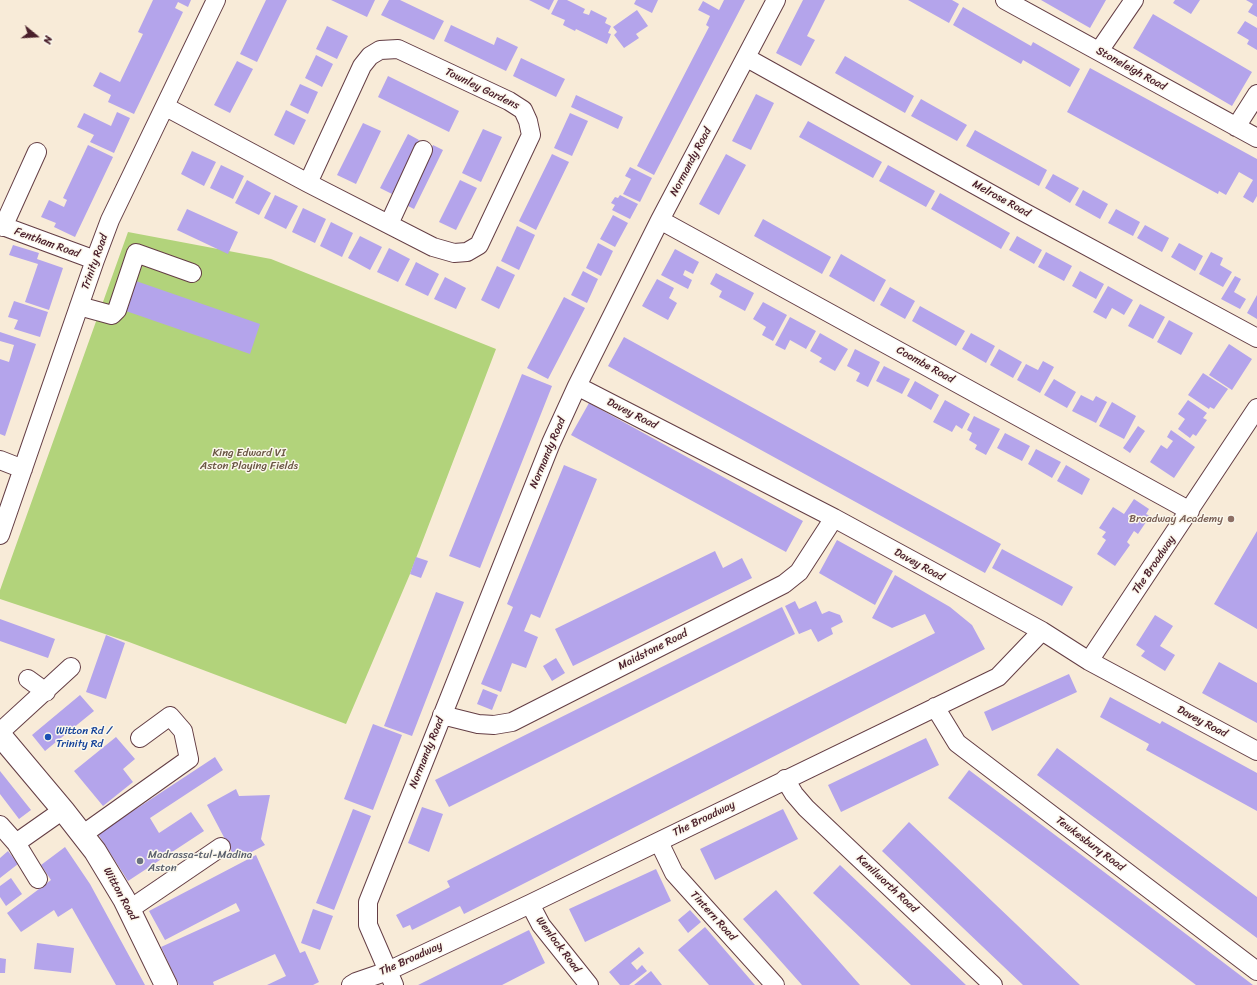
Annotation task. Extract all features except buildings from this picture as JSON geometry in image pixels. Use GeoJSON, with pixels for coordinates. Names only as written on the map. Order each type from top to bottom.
{"type":"FeatureCollection","features":[{"type":"Feature","properties":{"kind":"main road","name":"Witton Road"},"geometry":{"type":"LineString","coordinates":[[0,734],[95,851],[130,909],[166,985]]}},
{"type":"Feature","properties":{"kind":"street","name":"Trinity Road"},"geometry":{"type":"LineString","coordinates":[[0,535],[110,220],[166,107],[216,0]]}},
{"type":"Feature","properties":{"kind":"street","name":"Normandy Road"},"geometry":{"type":"LineString","coordinates":[[391,978],[368,925],[368,902],[551,443],[577,386],[660,220],[747,58],[776,0]]}},
{"type":"Feature","properties":{"kind":"street","name":"Stoneleigh Road"},"geometry":{"type":"LineString","coordinates":[[1005,0],[1257,138]]}},
{"type":"Feature","properties":{"kind":"street"},"geometry":{"type":"LineString","coordinates":[[1099,51],[1134,0]]}},
{"type":"Feature","properties":{"kind":"street","name":"Townley Gardens"},"geometry":{"type":"LineString","coordinates":[[166,107],[308,183],[433,247],[454,253],[467,252],[479,246],[531,135],[523,110],[509,101],[398,49],[380,50],[370,56],[362,66],[308,183]]}},
{"type":"Feature","properties":{"kind":"street","name":"Melrose Road"},"geometry":{"type":"LineString","coordinates":[[747,58],[1020,210],[1257,338]]}},
{"type":"Feature","properties":{"kind":"street"},"geometry":{"type":"LineString","coordinates":[[1236,127],[1257,94]]}},
{"type":"Feature","properties":{"kind":"street"},"geometry":{"type":"LineString","coordinates":[[389,224],[423,150]]}},
{"type":"Feature","properties":{"kind":"street"},"geometry":{"type":"LineString","coordinates":[[2,226],[37,152]]}},
{"type":"Feature","properties":{"kind":"street","name":"Coombe Road"},"geometry":{"type":"LineString","coordinates":[[660,220],[1190,510]]}},
{"type":"Feature","properties":{"kind":"street","name":"Fentham Road"},"geometry":{"type":"LineString","coordinates":[[2,226],[95,260]]}},
{"type":"Feature","properties":{"kind":"street"},"geometry":{"type":"LineString","coordinates":[[79,306],[112,315],[117,310],[136,253],[192,274]]}},
{"type":"Feature","properties":{"kind":"street","name":"Davey Road"},"geometry":{"type":"LineString","coordinates":[[577,386],[834,518],[1042,631],[1089,661],[1257,751]]}},
{"type":"Feature","properties":{"kind":"street","name":"The Broadway"},"geometry":{"type":"LineString","coordinates":[[1089,661],[1257,408]]}},
{"type":"Feature","properties":{"kind":"street"},"geometry":{"type":"LineString","coordinates":[[0,460],[23,469]]}},
{"type":"Feature","properties":{"kind":"street","name":"Maidstone Road"},"geometry":{"type":"LineString","coordinates":[[442,715],[478,724],[494,725],[512,722],[784,584],[800,572],[834,518]]}},
{"type":"Feature","properties":{"kind":"street","name":"The Broadway"},"geometry":{"type":"LineString","coordinates":[[351,985],[356,982],[391,978],[530,904],[935,706],[998,677],[1042,631]]}},
{"type":"Feature","properties":{"kind":"street"},"geometry":{"type":"LineString","coordinates":[[0,734],[71,668]]}},
{"type":"Feature","properties":{"kind":"street"},"geometry":{"type":"LineString","coordinates":[[28,679],[46,692]]}},
{"type":"Feature","properties":{"kind":"street","name":"Tewkesbury Road"},"geometry":{"type":"LineString","coordinates":[[935,706],[958,743],[1257,971]]}},
{"type":"Feature","properties":{"kind":"street"},"geometry":{"type":"LineString","coordinates":[[82,835],[189,759],[183,731],[170,716],[140,738]]}},
{"type":"Feature","properties":{"kind":"street","name":"Kenilworth Road"},"geometry":{"type":"LineString","coordinates":[[785,779],[794,794],[806,808],[993,985]]}},
{"type":"Feature","properties":{"kind":"street"},"geometry":{"type":"LineString","coordinates":[[16,843],[63,810]]}},
{"type":"Feature","properties":{"kind":"street"},"geometry":{"type":"LineString","coordinates":[[0,825],[16,843],[38,879]]}},
{"type":"Feature","properties":{"kind":"street","name":"Tintern Road"},"geometry":{"type":"LineString","coordinates":[[658,842],[674,873],[775,985]]}},
{"type":"Feature","properties":{"kind":"street"},"geometry":{"type":"LineString","coordinates":[[130,909],[221,847]]}},
{"type":"Feature","properties":{"kind":"street","name":"Wenlock Road"},"geometry":{"type":"LineString","coordinates":[[530,904],[546,931],[589,985]]}},
{"type":"Feature","properties":{"kind":"green space","name":"King Edward VI Aston Playing Fields"},"geometry":{"type":"Polygon","coordinates":[[[128,232],[271,259],[496,349],[410,574],[346,724],[129,642],[0,599],[0,590],[128,232]]]}},
{"type":"Feature","properties":{"kind":"place","name":"Broadway Academy"},"geometry":{"type":"Point","coordinates":[1231,519]}},
{"type":"Feature","properties":{"kind":"place","name":"Witton Rd / Trinity Rd"},"geometry":{"type":"Point","coordinates":[48,737]}},
{"type":"Feature","properties":{"kind":"place","name":"Madrassa-tul-Madina Aston"},"geometry":{"type":"Point","coordinates":[140,861]}}]}
